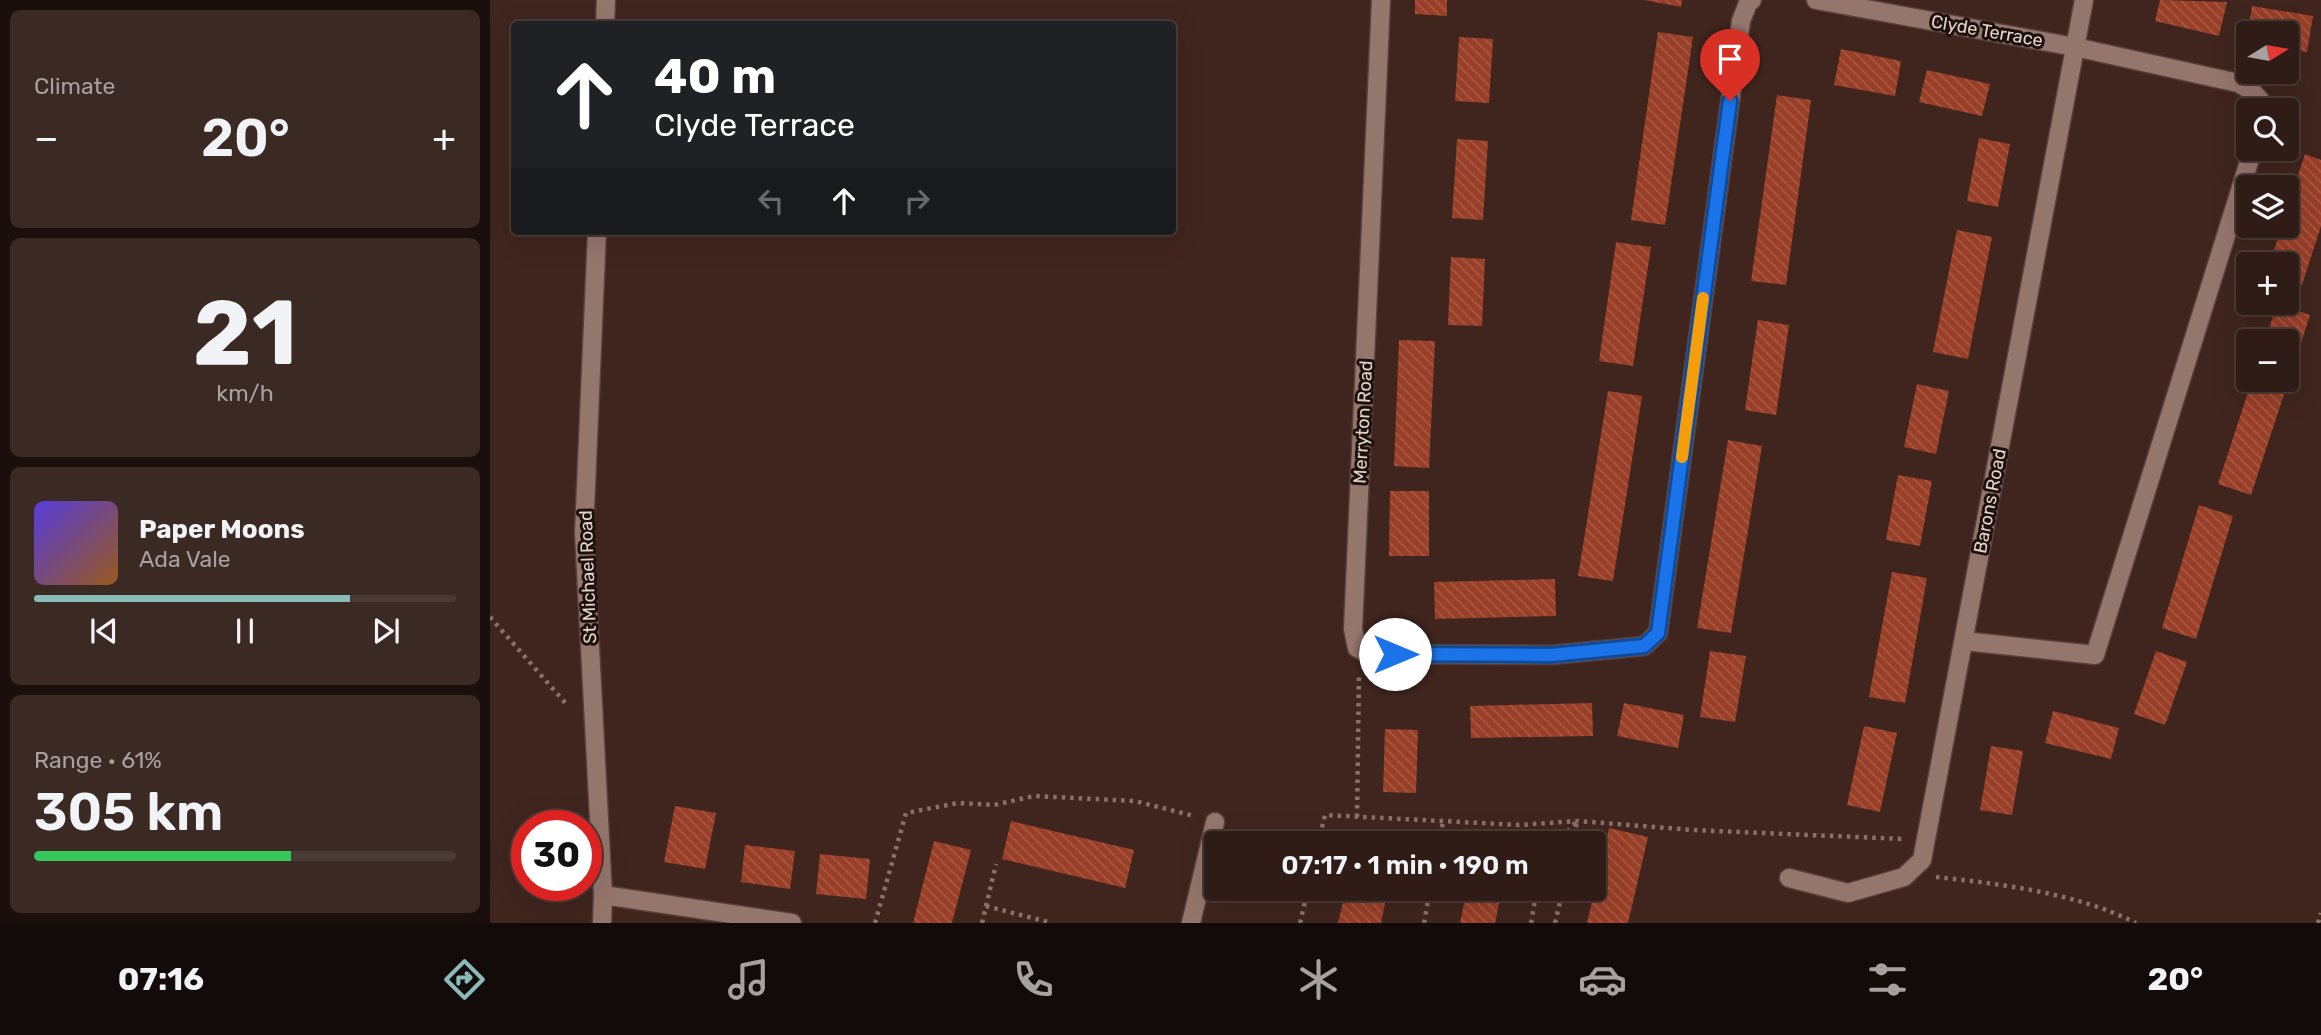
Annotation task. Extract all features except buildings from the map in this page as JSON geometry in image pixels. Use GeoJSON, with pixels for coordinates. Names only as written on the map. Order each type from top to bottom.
{"type":"FeatureCollection","features":[{"type":"Feature","properties":{"kind":"street"},"geometry":{"type":"LineString","coordinates":[[605,21],[606,0]]}},
{"type":"Feature","properties":{"kind":"street","name":"Merryton Road"},"geometry":{"type":"LineString","coordinates":[[1357,648],[1353,629],[1381,0]]}},
{"type":"Feature","properties":{"kind":"street"},"geometry":{"type":"LineString","coordinates":[[1357,648],[1369,654],[1551,655],[1644,646],[1658,633],[1741,21],[1748,3],[1752,0]]}},
{"type":"Feature","properties":{"kind":"street","name":"Clyde Terrace"},"geometry":{"type":"LineString","coordinates":[[1816,0],[2075,47],[2238,82],[2258,98]]}},
{"type":"Feature","properties":{"kind":"street","name":"Barons Road"},"geometry":{"type":"LineString","coordinates":[[1908,873],[1922,860],[2084,0]]}},
{"type":"Feature","properties":{"kind":"street"},"geometry":{"type":"LineString","coordinates":[[1964,641],[2095,655],[2249,161]]}},
{"type":"Feature","properties":{"kind":"street","name":"St Michael Road"},"geometry":{"type":"LineString","coordinates":[[597,235],[584,533],[603,923]]}},
{"type":"Feature","properties":{"kind":"street"},"geometry":{"type":"LineString","coordinates":[[1191,923],[1215,822]]}},
{"type":"Feature","properties":{"kind":"street"},"geometry":{"type":"LineString","coordinates":[[1789,877],[1848,893],[1904,877],[1908,873]]}},
{"type":"Feature","properties":{"kind":"street"},"geometry":{"type":"LineString","coordinates":[[603,895],[792,923]]}},
{"type":"Feature","properties":{"kind":"path"},"geometry":{"type":"LineString","coordinates":[[490,617],[594,735]]}},
{"type":"Feature","properties":{"kind":"path"},"geometry":{"type":"LineString","coordinates":[[1357,648],[1357,817]]}},
{"type":"Feature","properties":{"kind":"path"},"geometry":{"type":"LineString","coordinates":[[875,923],[906,813],[958,803],[994,805],[1034,796],[1135,801],[1215,822]]}},
{"type":"Feature","properties":{"kind":"path"},"geometry":{"type":"LineString","coordinates":[[1321,831],[1325,815],[1519,825],[1578,821],[1693,830],[1926,840]]}},
{"type":"Feature","properties":{"kind":"path"},"geometry":{"type":"LineString","coordinates":[[1441,831],[1443,821]]}},
{"type":"Feature","properties":{"kind":"path"},"geometry":{"type":"LineString","coordinates":[[1568,831],[1578,821]]}},
{"type":"Feature","properties":{"kind":"path"},"geometry":{"type":"LineString","coordinates":[[1576,831],[1578,821]]}},
{"type":"Feature","properties":{"kind":"path"},"geometry":{"type":"LineString","coordinates":[[982,923],[996,864]]}},
{"type":"Feature","properties":{"kind":"path"},"geometry":{"type":"LineString","coordinates":[[1908,873],[1988,883],[2080,902],[2136,923]]}},
{"type":"Feature","properties":{"kind":"path"},"geometry":{"type":"LineString","coordinates":[[1300,923],[1305,901]]}},
{"type":"Feature","properties":{"kind":"path"},"geometry":{"type":"LineString","coordinates":[[1424,923],[1428,901]]}},
{"type":"Feature","properties":{"kind":"path"},"geometry":{"type":"LineString","coordinates":[[1531,923],[1535,901]]}},
{"type":"Feature","properties":{"kind":"path"},"geometry":{"type":"LineString","coordinates":[[1555,923],[1560,901]]}},
{"type":"Feature","properties":{"kind":"path"},"geometry":{"type":"LineString","coordinates":[[986,906],[1052,923]]}},
{"type":"Feature","properties":{"kind":"path"},"geometry":{"type":"LineString","coordinates":[[2318,923],[2321,913]]}},
{"type":"Feature","properties":{"kind":"slow traffic"},"geometry":{"type":"LineString","coordinates":[[1682,457],[1703,298]]}},
{"type":"Feature","properties":{"kind":"route"},"geometry":{"type":"LineString","coordinates":[[1395,654],[1551,655],[1644,646],[1658,633],[1730,101]]}}]}
